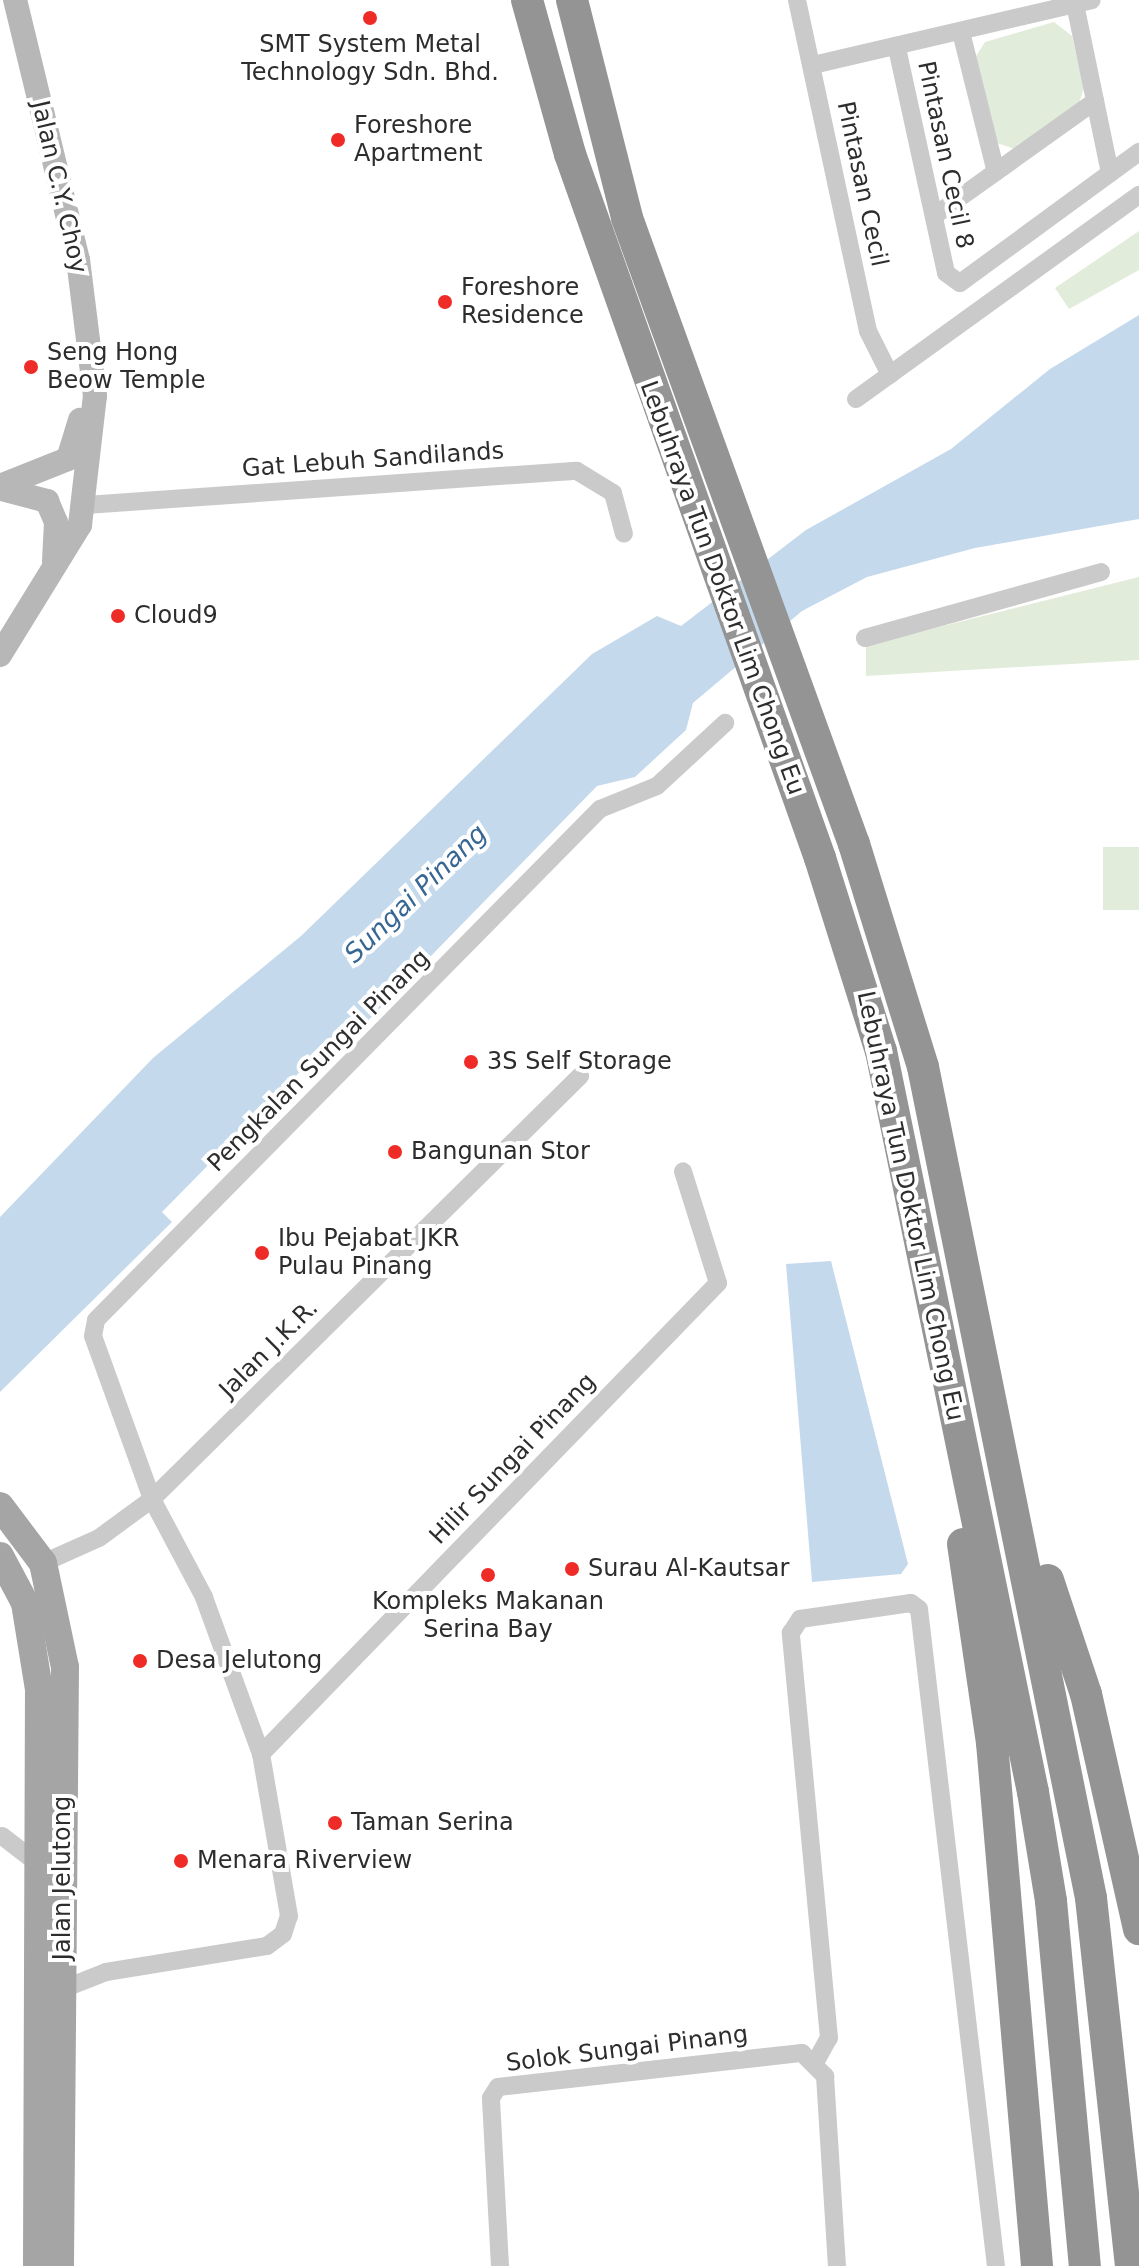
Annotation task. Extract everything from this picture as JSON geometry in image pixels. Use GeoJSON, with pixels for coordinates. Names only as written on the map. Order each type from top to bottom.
{"type":"FeatureCollection","features":[{"type":"Feature","properties":{"kind":"highway","name":"Lebuhraya Tun Doktor Lim Chong Eu"},"geometry":{"type":"LineString","coordinates":[[527,0],[570,154],[820,858],[881,1051],[1020,1720],[1051,1901],[1085,2266]]}},
{"type":"Feature","properties":{"kind":"highway","name":"Lebuhraya Tun Doktor Lim Chong Eu"},"geometry":{"type":"LineString","coordinates":[[572,0],[606,141],[707,444],[854,844],[923,1067],[1058,1710],[1095,1926],[1131,2266]]}},
{"type":"Feature","properties":{"kind":"highway"},"geometry":{"type":"LineString","coordinates":[[998,1433],[1086,1694],[1139,1929]]}},
{"type":"Feature","properties":{"kind":"highway"},"geometry":{"type":"LineString","coordinates":[[962,1441],[961,1525],[992,1743],[1037,2266]]}},
{"type":"Feature","properties":{"kind":"main road","name":"Jalan Jelutong"},"geometry":{"type":"LineString","coordinates":[[0,1506],[43,1563],[65,1667],[60,2266]]}},
{"type":"Feature","properties":{"kind":"main road","name":"Jalan Jelutong"},"geometry":{"type":"LineString","coordinates":[[0,1556],[36,1644],[37,2266]]}},
{"type":"Feature","properties":{"kind":"street","name":"Jalan C.Y. Choy"},"geometry":{"type":"LineString","coordinates":[[0,655],[86,505],[92,375],[78,260],[15,0]]}},
{"type":"Feature","properties":{"kind":"street","name":"Pintasan Cecil"},"geometry":{"type":"LineString","coordinates":[[797,0],[868,331],[890,375]]}},
{"type":"Feature","properties":{"kind":"street"},"geometry":{"type":"LineString","coordinates":[[813,65],[897,48],[1084,2],[1095,101],[1110,173],[1139,152]]}},
{"type":"Feature","properties":{"kind":"street"},"geometry":{"type":"LineString","coordinates":[[961,32],[996,172]]}},
{"type":"Feature","properties":{"kind":"street","name":"Pintasan Cecil 8"},"geometry":{"type":"LineString","coordinates":[[897,48],[946,273],[968,281],[1110,173]]}},
{"type":"Feature","properties":{"kind":"street"},"geometry":{"type":"LineString","coordinates":[[934,216],[1095,101]]}},
{"type":"Feature","properties":{"kind":"street"},"geometry":{"type":"LineString","coordinates":[[856,399],[1139,195]]}},
{"type":"Feature","properties":{"kind":"street","name":"Jalan C.Y. Choy"},"geometry":{"type":"LineString","coordinates":[[0,487],[60,464],[79,430],[92,375]]}},
{"type":"Feature","properties":{"kind":"street","name":"Gat Lebuh Sandilands"},"geometry":{"type":"LineString","coordinates":[[86,505],[577,471],[613,493],[624,534]]}},
{"type":"Feature","properties":{"kind":"street"},"geometry":{"type":"LineString","coordinates":[[0,487],[47,501],[56,522],[54,563]]}},
{"type":"Feature","properties":{"kind":"street"},"geometry":{"type":"LineString","coordinates":[[865,638],[1101,572]]}},
{"type":"Feature","properties":{"kind":"street","name":"Pengkalan Sungai Pinang"},"geometry":{"type":"LineString","coordinates":[[63,1989],[106,1972],[267,1946],[283,1934],[289,1916],[261,1754],[204,1597],[152,1499],[93,1336],[96,1320],[600,809],[657,786],[725,723]]}},
{"type":"Feature","properties":{"kind":"street","name":"Jalan J.K.R."},"geometry":{"type":"LineString","coordinates":[[43,1563],[99,1538],[152,1499],[580,1076]]}},
{"type":"Feature","properties":{"kind":"street","name":"Hilir Sungai Pinang"},"geometry":{"type":"LineString","coordinates":[[261,1754],[718,1283],[683,1171]]}},
{"type":"Feature","properties":{"kind":"street"},"geometry":{"type":"LineString","coordinates":[[837,2266],[825,2076],[816,2061],[829,2038],[791,1633],[800,1619],[911,1603],[919,1609],[996,2266]]}},
{"type":"Feature","properties":{"kind":"street"},"geometry":{"type":"LineString","coordinates":[[37,1863],[1,1836],[38,1815]]}},
{"type":"Feature","properties":{"kind":"street","name":"Solok Sungai Pinang"},"geometry":{"type":"LineString","coordinates":[[500,2266],[491,2098],[498,2087],[797,2053],[816,2061]]}},
{"type":"Feature","properties":{"kind":"green space"},"geometry":{"type":"Polygon","coordinates":[[[1054,22],[1072,36],[1084,88],[1079,103],[1015,149],[997,143],[976,56],[985,42],[1054,22]]]}},
{"type":"Feature","properties":{"kind":"green space"},"geometry":{"type":"Polygon","coordinates":[[[1139,231],[1139,270],[1069,309],[1055,288],[1139,231]]]}},
{"type":"Feature","properties":{"kind":"green space"},"geometry":{"type":"Polygon","coordinates":[[[1139,577],[1139,660],[866,676],[866,645],[1139,577]]]}},
{"type":"Feature","properties":{"kind":"green space"},"geometry":{"type":"Polygon","coordinates":[[[1103,847],[1139,847],[1139,910],[1103,910],[1103,847]]]}},
{"type":"Feature","properties":{"kind":"water","name":"Sungai Pinang"},"geometry":{"type":"Polygon","coordinates":[[[1139,315],[1139,519],[975,548],[867,577],[802,611],[693,703],[686,730],[635,777],[597,786],[347,1042],[338,1033],[162,1212],[172,1222],[0,1392],[0,1217],[153,1058],[301,936],[592,654],[657,616],[681,626],[806,530],[951,449],[1050,369],[1139,315]]]}},
{"type":"Feature","properties":{"kind":"water"},"geometry":{"type":"Polygon","coordinates":[[[831,1261],[908,1564],[901,1574],[812,1582],[786,1264],[831,1261]]]}},
{"type":"Feature","properties":{"kind":"place","name":"SMT System Metal Technology Sdn. Bhd."},"geometry":{"type":"Point","coordinates":[370,18]}},
{"type":"Feature","properties":{"kind":"place","name":"Foreshore Apartment"},"geometry":{"type":"Point","coordinates":[338,140]}},
{"type":"Feature","properties":{"kind":"place","name":"Foreshore Residence"},"geometry":{"type":"Point","coordinates":[445,302]}},
{"type":"Feature","properties":{"kind":"place","name":"Seng Hong Beow Temple"},"geometry":{"type":"Point","coordinates":[31,367]}},
{"type":"Feature","properties":{"kind":"place","name":"Cloud9"},"geometry":{"type":"Point","coordinates":[118,616]}},
{"type":"Feature","properties":{"kind":"place","name":"3S Self Storage"},"geometry":{"type":"Point","coordinates":[471,1062]}},
{"type":"Feature","properties":{"kind":"place","name":"Bangunan Stor"},"geometry":{"type":"Point","coordinates":[395,1152]}},
{"type":"Feature","properties":{"kind":"place","name":"Ibu Pejabat JKR Pulau Pinang"},"geometry":{"type":"Point","coordinates":[262,1253]}},
{"type":"Feature","properties":{"kind":"place","name":"Surau Al-Kautsar"},"geometry":{"type":"Point","coordinates":[572,1569]}},
{"type":"Feature","properties":{"kind":"place","name":"Kompleks Makanan Serina Bay"},"geometry":{"type":"Point","coordinates":[488,1575]}},
{"type":"Feature","properties":{"kind":"place","name":"Desa Jelutong"},"geometry":{"type":"Point","coordinates":[140,1661]}},
{"type":"Feature","properties":{"kind":"place","name":"Taman Serina"},"geometry":{"type":"Point","coordinates":[335,1823]}},
{"type":"Feature","properties":{"kind":"place","name":"Menara Riverview"},"geometry":{"type":"Point","coordinates":[181,1861]}}]}
